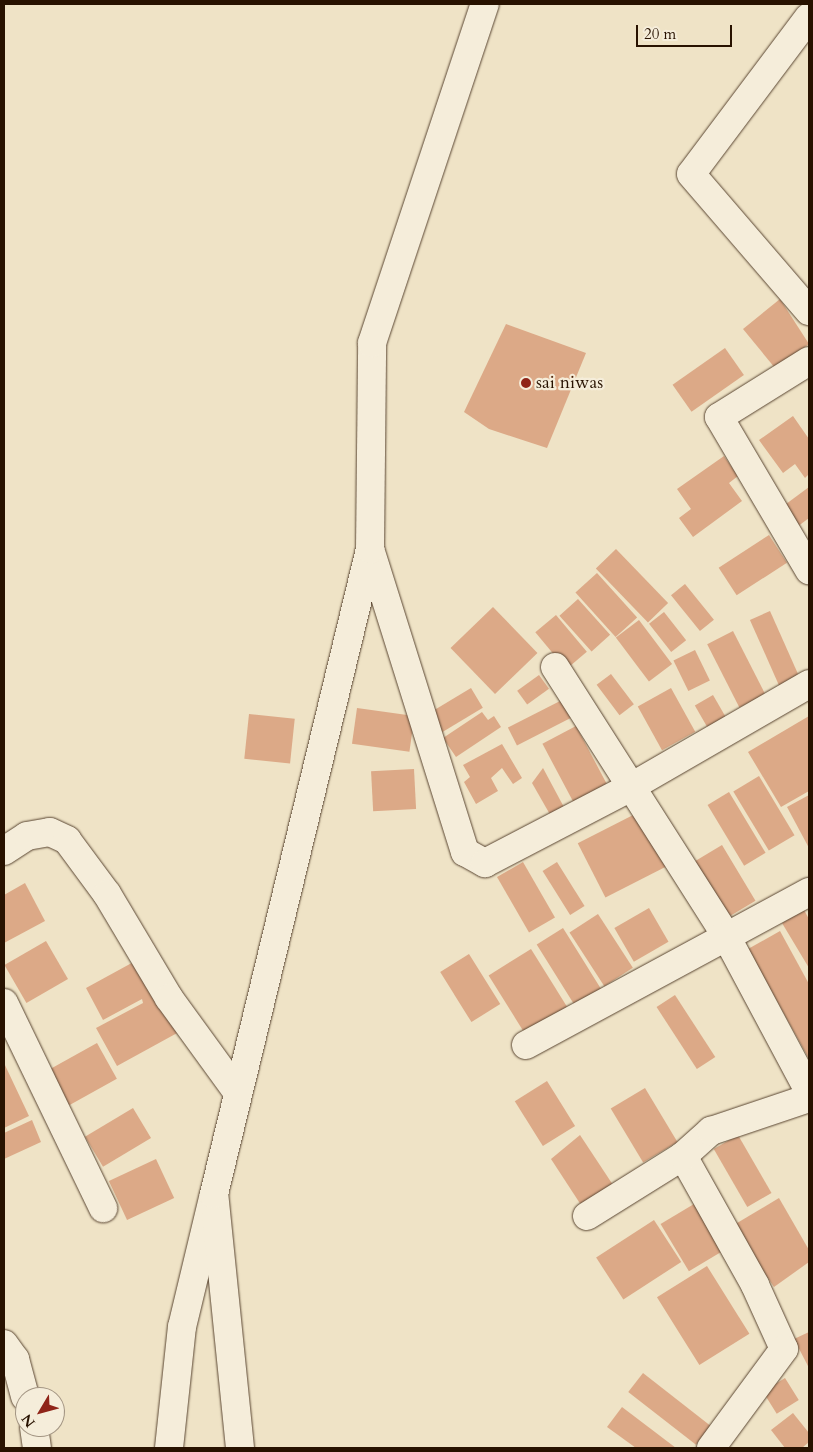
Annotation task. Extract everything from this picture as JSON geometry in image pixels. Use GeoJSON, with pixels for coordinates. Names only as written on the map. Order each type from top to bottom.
{"type":"FeatureCollection","features":[{"type":"Feature","properties":{"kind":"street"},"geometry":{"type":"LineString","coordinates":[[169,1448],[182,1327],[370,549],[372,343],[485,4]]}},
{"type":"Feature","properties":{"kind":"street"},"geometry":{"type":"LineString","coordinates":[[809,16],[692,174],[809,311]]}},
{"type":"Feature","properties":{"kind":"street"},"geometry":{"type":"LineString","coordinates":[[809,361],[719,417],[809,570]]}},
{"type":"Feature","properties":{"kind":"street"},"geometry":{"type":"LineString","coordinates":[[370,549],[465,852],[485,863],[629,788],[809,684]]}},
{"type":"Feature","properties":{"kind":"street"},"geometry":{"type":"LineString","coordinates":[[555,667],[629,788],[725,934],[809,1091]]}},
{"type":"Feature","properties":{"kind":"street"},"geometry":{"type":"LineString","coordinates":[[4,851],[27,836],[42,833],[50,832],[67,840],[238,1093]]}},
{"type":"Feature","properties":{"kind":"street"},"geometry":{"type":"LineString","coordinates":[[526,1045],[725,934],[809,892]]}},
{"type":"Feature","properties":{"kind":"street"},"geometry":{"type":"LineString","coordinates":[[4,1003],[103,1208]]}},
{"type":"Feature","properties":{"kind":"street"},"geometry":{"type":"LineString","coordinates":[[587,1216],[683,1156],[711,1131],[809,1098]]}},
{"type":"Feature","properties":{"kind":"street"},"geometry":{"type":"LineString","coordinates":[[683,1156],[755,1285],[784,1349],[711,1448]]}},
{"type":"Feature","properties":{"kind":"street"},"geometry":{"type":"LineString","coordinates":[[214,1194],[240,1448]]}},
{"type":"Feature","properties":{"kind":"street"},"geometry":{"type":"LineString","coordinates":[[4,1344],[15,1359],[23,1387]]}},
{"type":"Feature","properties":{"kind":"building"},"geometry":{"type":"Polygon","coordinates":[[[780,299],[809,344],[775,368],[743,329],[780,299]]]}},
{"type":"Feature","properties":{"kind":"building","name":"sai niwas"},"geometry":{"type":"Polygon","coordinates":[[[506,324],[586,353],[547,448],[489,429],[464,412],[506,324]]]}},
{"type":"Feature","properties":{"kind":"building"},"geometry":{"type":"Polygon","coordinates":[[[725,348],[744,375],[692,412],[673,385],[725,348]]]}},
{"type":"Feature","properties":{"kind":"building"},"geometry":{"type":"Polygon","coordinates":[[[793,416],[809,439],[809,474],[805,478],[795,464],[783,473],[759,440],[793,416]]]}},
{"type":"Feature","properties":{"kind":"building"},"geometry":{"type":"Polygon","coordinates":[[[724,456],[738,476],[729,483],[742,501],[693,537],[679,518],[691,509],[677,489],[724,456]]]}},
{"type":"Feature","properties":{"kind":"building"},"geometry":{"type":"Polygon","coordinates":[[[809,487],[809,518],[797,527],[782,507],[809,487]]]}},
{"type":"Feature","properties":{"kind":"building"},"geometry":{"type":"Polygon","coordinates":[[[769,535],[787,563],[737,595],[719,568],[769,535]]]}},
{"type":"Feature","properties":{"kind":"building"},"geometry":{"type":"Polygon","coordinates":[[[616,549],[668,603],[648,622],[596,568],[616,549]]]}},
{"type":"Feature","properties":{"kind":"building"},"geometry":{"type":"Polygon","coordinates":[[[597,573],[637,618],[616,637],[575,592],[597,573]]]}},
{"type":"Feature","properties":{"kind":"building"},"geometry":{"type":"Polygon","coordinates":[[[685,584],[714,620],[700,631],[671,595],[685,584]]]}},
{"type":"Feature","properties":{"kind":"building"},"geometry":{"type":"Polygon","coordinates":[[[578,599],[610,635],[592,651],[559,616],[578,599]]]}},
{"type":"Feature","properties":{"kind":"building"},"geometry":{"type":"Polygon","coordinates":[[[493,607],[537,653],[495,694],[451,648],[493,607]]]}},
{"type":"Feature","properties":{"kind":"building"},"geometry":{"type":"Polygon","coordinates":[[[770,611],[801,680],[781,689],[750,620],[770,611]]]}},
{"type":"Feature","properties":{"kind":"building"},"geometry":{"type":"Polygon","coordinates":[[[664,612],[686,640],[671,652],[649,624],[664,612]]]}},
{"type":"Feature","properties":{"kind":"building"},"geometry":{"type":"Polygon","coordinates":[[[556,615],[587,652],[566,669],[535,632],[556,615]]]}},
{"type":"Feature","properties":{"kind":"building"},"geometry":{"type":"Polygon","coordinates":[[[639,620],[672,664],[649,681],[616,637],[639,620]]]}},
{"type":"Feature","properties":{"kind":"building"},"geometry":{"type":"Polygon","coordinates":[[[733,631],[765,694],[739,707],[707,644],[733,631]]]}},
{"type":"Feature","properties":{"kind":"building"},"geometry":{"type":"Polygon","coordinates":[[[695,650],[710,681],[688,691],[673,661],[695,650]]]}},
{"type":"Feature","properties":{"kind":"building"},"geometry":{"type":"Polygon","coordinates":[[[611,674],[634,704],[619,715],[597,685],[611,674]]]}},
{"type":"Feature","properties":{"kind":"building"},"geometry":{"type":"Polygon","coordinates":[[[539,675],[549,689],[527,705],[517,691],[539,675]]]}},
{"type":"Feature","properties":{"kind":"building"},"geometry":{"type":"Polygon","coordinates":[[[471,688],[483,708],[440,733],[428,714],[471,688]]]}},
{"type":"Feature","properties":{"kind":"building"},"geometry":{"type":"Polygon","coordinates":[[[671,688],[695,732],[662,750],[638,706],[671,688]]]}},
{"type":"Feature","properties":{"kind":"building"},"geometry":{"type":"Polygon","coordinates":[[[713,695],[728,721],[710,731],[695,706],[713,695]]]}},
{"type":"Feature","properties":{"kind":"building"},"geometry":{"type":"Polygon","coordinates":[[[564,699],[573,717],[517,745],[508,728],[564,699]]]}},
{"type":"Feature","properties":{"kind":"building"},"geometry":{"type":"Polygon","coordinates":[[[357,708],[414,716],[409,752],[352,744],[357,708]]]}},
{"type":"Feature","properties":{"kind":"building"},"geometry":{"type":"Polygon","coordinates":[[[482,712],[488,720],[494,716],[501,727],[456,757],[443,738],[482,712]]]}},
{"type":"Feature","properties":{"kind":"building"},"geometry":{"type":"Polygon","coordinates":[[[249,714],[295,719],[290,764],[244,759],[249,714]]]}},
{"type":"Feature","properties":{"kind":"building"},"geometry":{"type":"Polygon","coordinates":[[[809,716],[809,791],[781,807],[748,752],[809,716]]]}},
{"type":"Feature","properties":{"kind":"building"},"geometry":{"type":"Polygon","coordinates":[[[576,726],[608,787],[575,805],[542,744],[576,726]]]}},
{"type":"Feature","properties":{"kind":"building"},"geometry":{"type":"Polygon","coordinates":[[[502,744],[522,778],[513,784],[502,768],[491,778],[498,791],[476,804],[464,782],[470,777],[463,765],[502,744]]]}},
{"type":"Feature","properties":{"kind":"building"},"geometry":{"type":"Polygon","coordinates":[[[543,768],[566,811],[552,818],[532,783],[543,768]]]}},
{"type":"Feature","properties":{"kind":"building"},"geometry":{"type":"Polygon","coordinates":[[[414,769],[416,809],[373,811],[371,771],[414,769]]]}},
{"type":"Feature","properties":{"kind":"building"},"geometry":{"type":"Polygon","coordinates":[[[759,776],[795,835],[769,851],[733,791],[759,776]]]}},
{"type":"Feature","properties":{"kind":"building"},"geometry":{"type":"Polygon","coordinates":[[[729,792],[766,853],[744,866],[708,805],[729,792]]]}},
{"type":"Feature","properties":{"kind":"building"},"geometry":{"type":"Polygon","coordinates":[[[809,795],[809,848],[787,807],[809,795]]]}},
{"type":"Feature","properties":{"kind":"building"},"geometry":{"type":"Polygon","coordinates":[[[641,811],[669,865],[605,898],[578,843],[641,811]]]}},
{"type":"Feature","properties":{"kind":"building"},"geometry":{"type":"Polygon","coordinates":[[[722,845],[755,901],[725,919],[691,864],[722,845]]]}},
{"type":"Feature","properties":{"kind":"building"},"geometry":{"type":"Polygon","coordinates":[[[523,862],[555,917],[529,932],[497,877],[523,862]]]}},
{"type":"Feature","properties":{"kind":"building"},"geometry":{"type":"Polygon","coordinates":[[[557,862],[585,906],[570,915],[543,871],[557,862]]]}},
{"type":"Feature","properties":{"kind":"building"},"geometry":{"type":"Polygon","coordinates":[[[25,883],[45,921],[4,943],[4,895],[25,883]]]}},
{"type":"Feature","properties":{"kind":"building"},"geometry":{"type":"Polygon","coordinates":[[[649,908],[668,942],[634,962],[614,928],[649,908]]]}},
{"type":"Feature","properties":{"kind":"building"},"geometry":{"type":"Polygon","coordinates":[[[804,910],[809,919],[809,968],[782,923],[804,910]]]}},
{"type":"Feature","properties":{"kind":"building"},"geometry":{"type":"Polygon","coordinates":[[[598,914],[633,968],[604,986],[569,933],[598,914]]]}},
{"type":"Feature","properties":{"kind":"building"},"geometry":{"type":"Polygon","coordinates":[[[563,928],[603,992],[577,1009],[537,944],[563,928]]]}},
{"type":"Feature","properties":{"kind":"building"},"geometry":{"type":"Polygon","coordinates":[[[780,931],[809,984],[809,1059],[748,949],[780,931]]]}},
{"type":"Feature","properties":{"kind":"building"},"geometry":{"type":"Polygon","coordinates":[[[46,941],[68,979],[26,1003],[4,965],[46,941]]]}},
{"type":"Feature","properties":{"kind":"building"},"geometry":{"type":"Polygon","coordinates":[[[531,949],[569,1009],[526,1036],[489,975],[531,949]]]}},
{"type":"Feature","properties":{"kind":"building"},"geometry":{"type":"Polygon","coordinates":[[[469,954],[500,1004],[471,1022],[440,972],[469,954]]]}},
{"type":"Feature","properties":{"kind":"building"},"geometry":{"type":"Polygon","coordinates":[[[139,959],[179,1032],[117,1066],[96,1028],[143,1003],[142,999],[103,1020],[86,988],[139,959]]]}},
{"type":"Feature","properties":{"kind":"building"},"geometry":{"type":"Polygon","coordinates":[[[675,995],[715,1057],[697,1069],[657,1007],[675,995]]]}},
{"type":"Feature","properties":{"kind":"building"},"geometry":{"type":"Polygon","coordinates":[[[97,1043],[117,1079],[69,1106],[49,1070],[97,1043]]]}},
{"type":"Feature","properties":{"kind":"building"},"geometry":{"type":"Polygon","coordinates":[[[4,1063],[29,1116],[4,1128],[4,1063]]]}},
{"type":"Feature","properties":{"kind":"building"},"geometry":{"type":"Polygon","coordinates":[[[547,1081],[575,1126],[543,1146],[515,1101],[547,1081]]]}},
{"type":"Feature","properties":{"kind":"building"},"geometry":{"type":"Polygon","coordinates":[[[645,1088],[677,1142],[643,1163],[611,1109],[645,1088]]]}},
{"type":"Feature","properties":{"kind":"building"},"geometry":{"type":"Polygon","coordinates":[[[133,1108],[151,1138],[103,1167],[85,1137],[133,1108]]]}},
{"type":"Feature","properties":{"kind":"building"},"geometry":{"type":"Polygon","coordinates":[[[32,1120],[41,1142],[4,1159],[4,1133],[32,1120]]]}},
{"type":"Feature","properties":{"kind":"building"},"geometry":{"type":"Polygon","coordinates":[[[580,1135],[615,1188],[581,1205],[551,1159],[580,1135]]]}},
{"type":"Feature","properties":{"kind":"building"},"geometry":{"type":"Polygon","coordinates":[[[738,1135],[772,1193],[747,1207],[714,1149],[738,1135]]]}},
{"type":"Feature","properties":{"kind":"building"},"geometry":{"type":"Polygon","coordinates":[[[156,1159],[174,1198],[127,1220],[109,1181],[156,1159]]]}},
{"type":"Feature","properties":{"kind":"building"},"geometry":{"type":"Polygon","coordinates":[[[779,1198],[809,1250],[809,1262],[774,1287],[732,1226],[779,1198]]]}},
{"type":"Feature","properties":{"kind":"building"},"geometry":{"type":"Polygon","coordinates":[[[694,1204],[722,1251],[689,1271],[661,1224],[694,1204]]]}},
{"type":"Feature","properties":{"kind":"building"},"geometry":{"type":"Polygon","coordinates":[[[654,1220],[681,1262],[623,1300],[596,1258],[654,1220]]]}},
{"type":"Feature","properties":{"kind":"building"},"geometry":{"type":"Polygon","coordinates":[[[707,1266],[749,1334],[699,1365],[657,1297],[707,1266]]]}},
{"type":"Feature","properties":{"kind":"building"},"geometry":{"type":"Polygon","coordinates":[[[809,1332],[809,1368],[794,1339],[809,1332]]]}},
{"type":"Feature","properties":{"kind":"building"},"geometry":{"type":"Polygon","coordinates":[[[643,1373],[711,1426],[696,1445],[628,1392],[643,1373]]]}},
{"type":"Feature","properties":{"kind":"building"},"geometry":{"type":"Polygon","coordinates":[[[785,1378],[799,1400],[777,1414],[763,1392],[785,1378]]]}},
{"type":"Feature","properties":{"kind":"building"},"geometry":{"type":"Polygon","coordinates":[[[622,1407],[676,1448],[636,1448],[607,1427],[622,1407]]]}},
{"type":"Feature","properties":{"kind":"building"},"geometry":{"type":"Polygon","coordinates":[[[793,1413],[809,1433],[809,1442],[802,1448],[785,1448],[771,1430],[793,1413]]]}},
{"type":"Feature","properties":{"kind":"place","name":"sai niwas"},"geometry":{"type":"Point","coordinates":[526,383]}}]}
